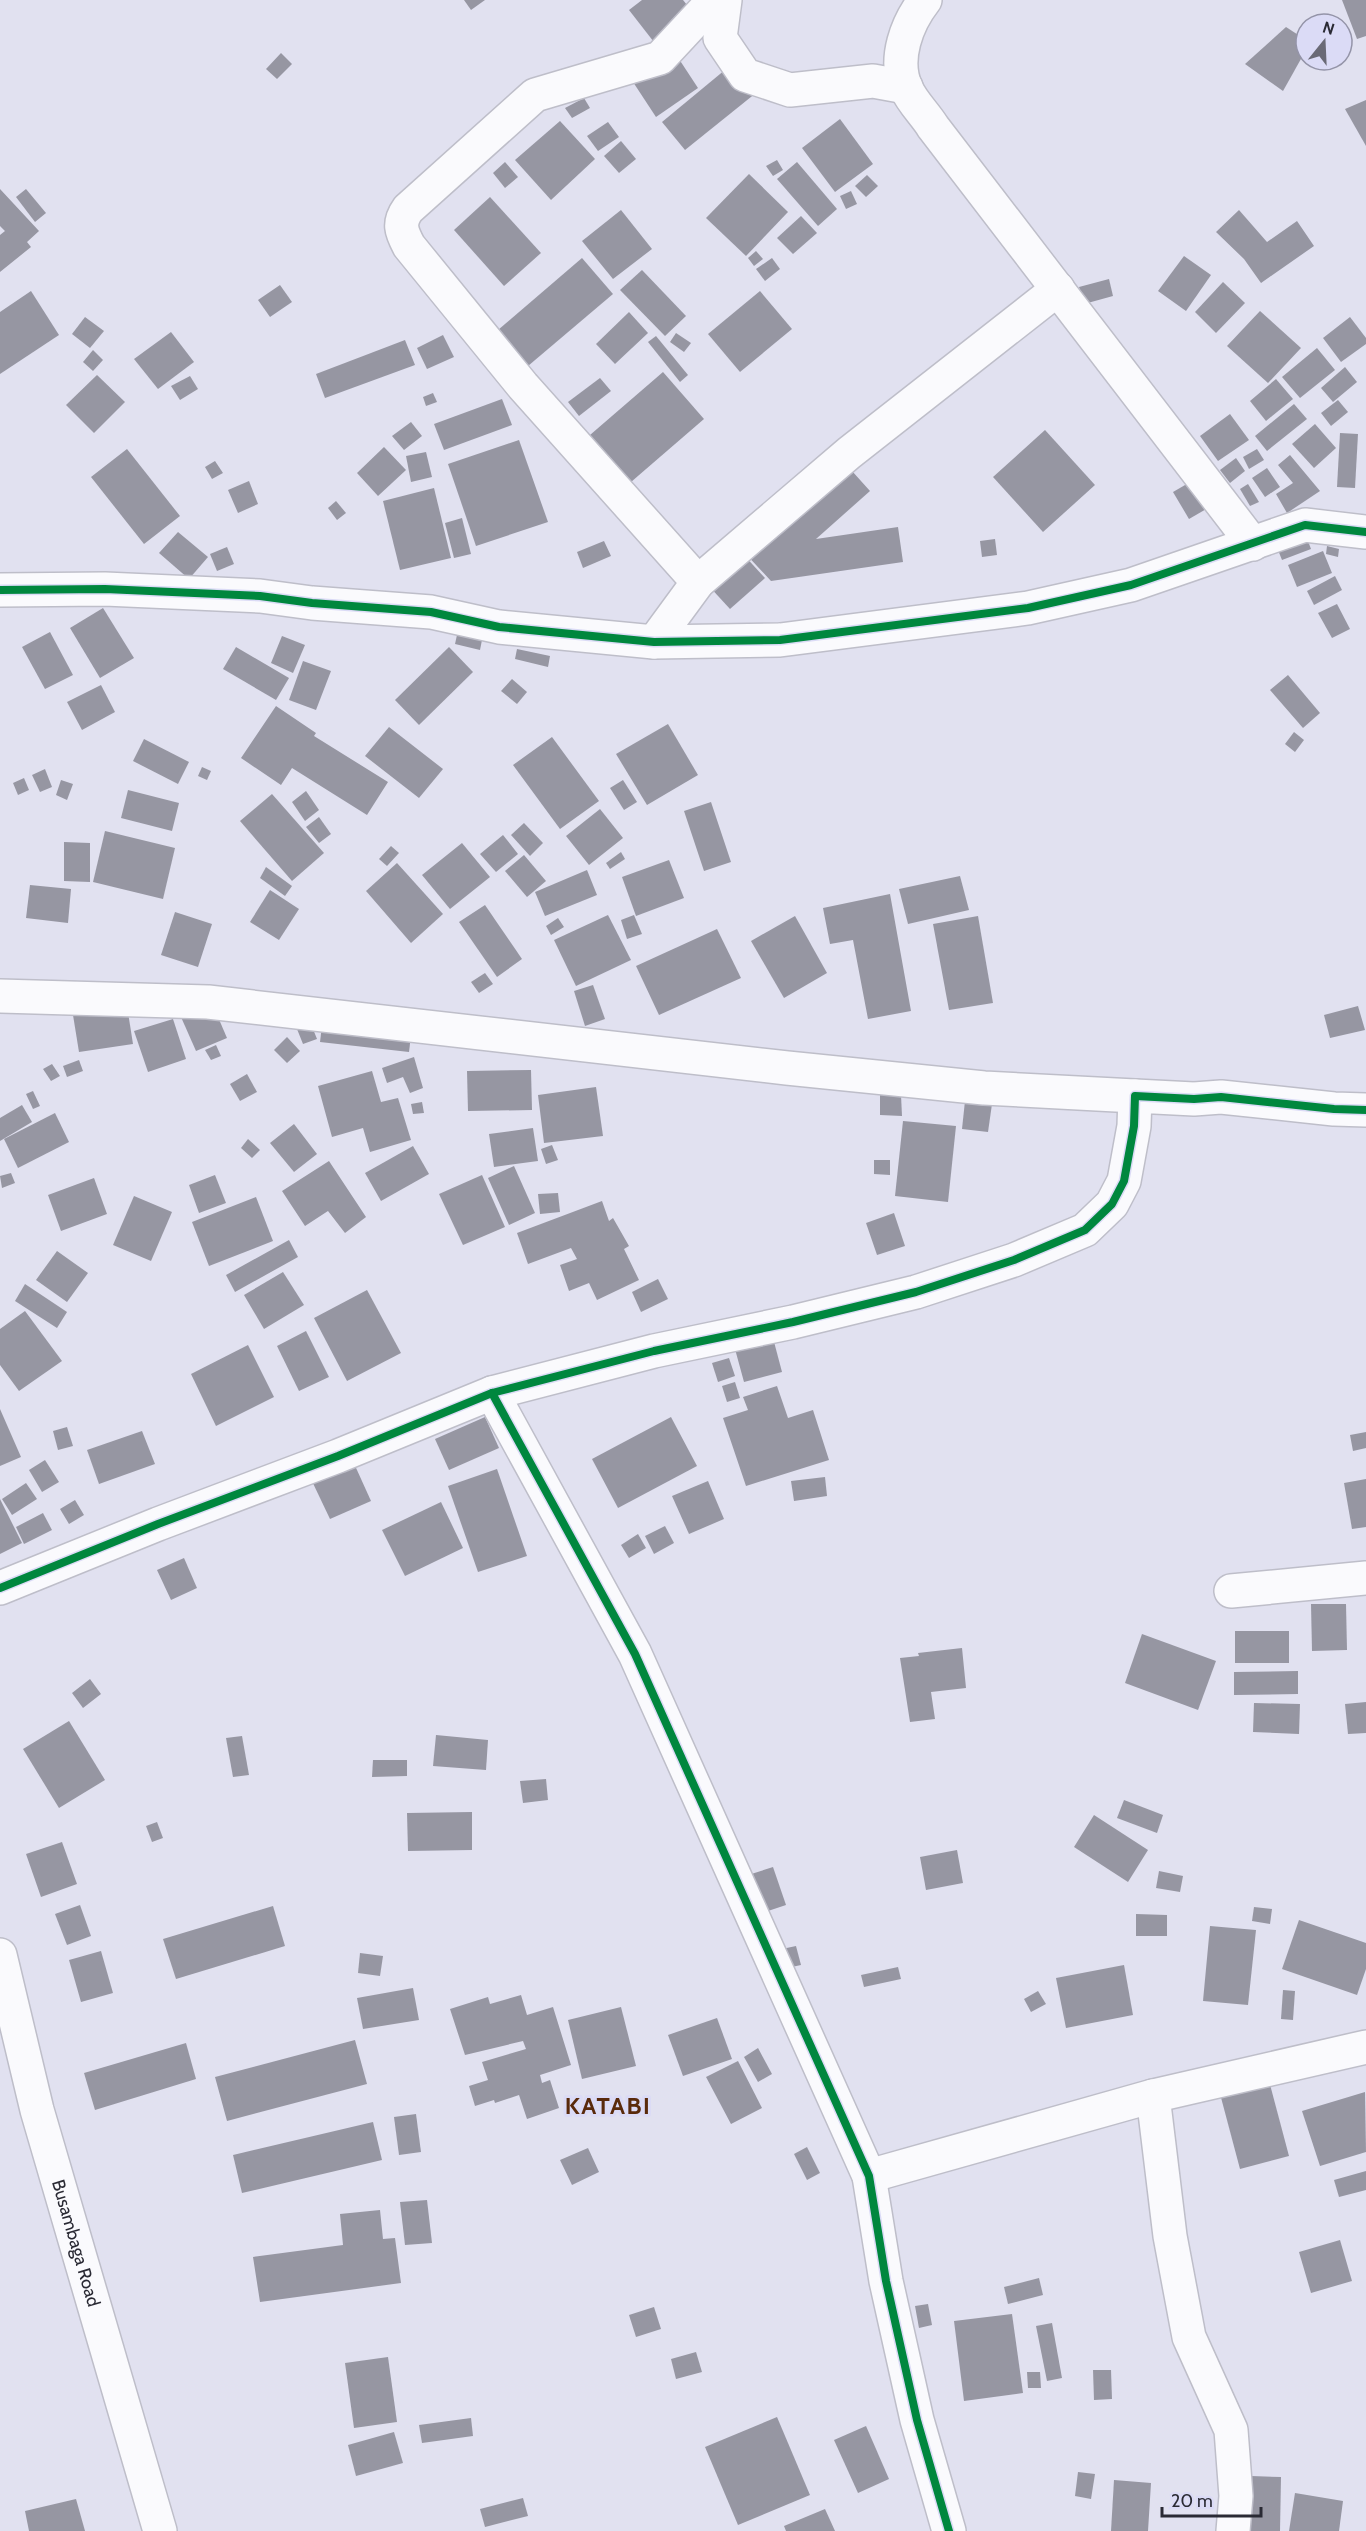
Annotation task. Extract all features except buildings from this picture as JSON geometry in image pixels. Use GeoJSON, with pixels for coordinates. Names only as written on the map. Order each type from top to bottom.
{"type":"FeatureCollection","features":[{"type":"Feature","properties":{"kind":"street"},"geometry":{"type":"LineString","coordinates":[[698,582],[523,386],[409,246],[401,231],[400,223],[408,208],[536,95],[660,58],[714,0]]}},
{"type":"Feature","properties":{"kind":"street"},"geometry":{"type":"LineString","coordinates":[[725,0],[720,38],[745,75],[790,90],[873,81],[906,87]]}},
{"type":"Feature","properties":{"kind":"street"},"geometry":{"type":"LineString","coordinates":[[925,0],[911,18],[901,54],[906,87],[1253,544]]}},
{"type":"Feature","properties":{"kind":"street"},"geometry":{"type":"LineString","coordinates":[[654,642],[698,582],[849,453],[1058,289]]}},
{"type":"Feature","properties":{"kind":"street"},"geometry":{"type":"LineString","coordinates":[[0,590],[105,589],[260,596],[312,603],[431,612],[499,627],[654,642],[780,640],[1028,608],[1131,585],[1305,525],[1366,532]]}},
{"type":"Feature","properties":{"kind":"street"},"geometry":{"type":"LineString","coordinates":[[0,996],[208,1002],[787,1068],[984,1088],[1194,1099],[1221,1097],[1334,1109],[1366,1110]]}},
{"type":"Feature","properties":{"kind":"street"},"geometry":{"type":"LineString","coordinates":[[0,1588],[158,1524],[338,1456],[492,1393],[654,1351],[793,1322],[916,1292],[1014,1260],[1085,1230],[1112,1204],[1124,1181],[1134,1126],[1135,1096]]}},
{"type":"Feature","properties":{"kind":"street"},"geometry":{"type":"LineString","coordinates":[[492,1393],[634,1654],[869,2176],[886,2281],[917,2420],[949,2531]]}},
{"type":"Feature","properties":{"kind":"street"},"geometry":{"type":"LineString","coordinates":[[1231,1591],[1366,1578]]}},
{"type":"Feature","properties":{"kind":"street","name":"Busambaga Road"},"geometry":{"type":"LineString","coordinates":[[0,1955],[37,2110],[160,2531]]}},
{"type":"Feature","properties":{"kind":"street"},"geometry":{"type":"LineString","coordinates":[[869,2176],[1153,2096],[1366,2047]]}},
{"type":"Feature","properties":{"kind":"street"},"geometry":{"type":"LineString","coordinates":[[1153,2096],[1170,2236],[1190,2337],[1232,2430],[1236,2496],[1233,2531]]}},
{"type":"Feature","properties":{"kind":"cycle path"},"geometry":{"type":"LineString","coordinates":[[0,590],[105,589],[260,596],[312,603],[431,612],[499,627],[654,642],[780,640],[1028,608],[1131,585],[1305,525],[1366,532]]}},
{"type":"Feature","properties":{"kind":"cycle path"},"geometry":{"type":"LineString","coordinates":[[0,1588],[158,1524],[338,1456],[492,1393],[654,1351],[793,1322],[916,1292],[1014,1260],[1085,1230],[1112,1204],[1124,1181],[1134,1126],[1135,1096],[1194,1099],[1221,1097],[1334,1109],[1366,1110]]}},
{"type":"Feature","properties":{"kind":"cycle path"},"geometry":{"type":"LineString","coordinates":[[492,1393],[635,1654],[869,2176],[886,2281],[917,2420],[949,2531]]}},
{"type":"Feature","properties":{"kind":"district","name":"KATABI"},"geometry":{"type":"Point","coordinates":[608,2105]}}]}
